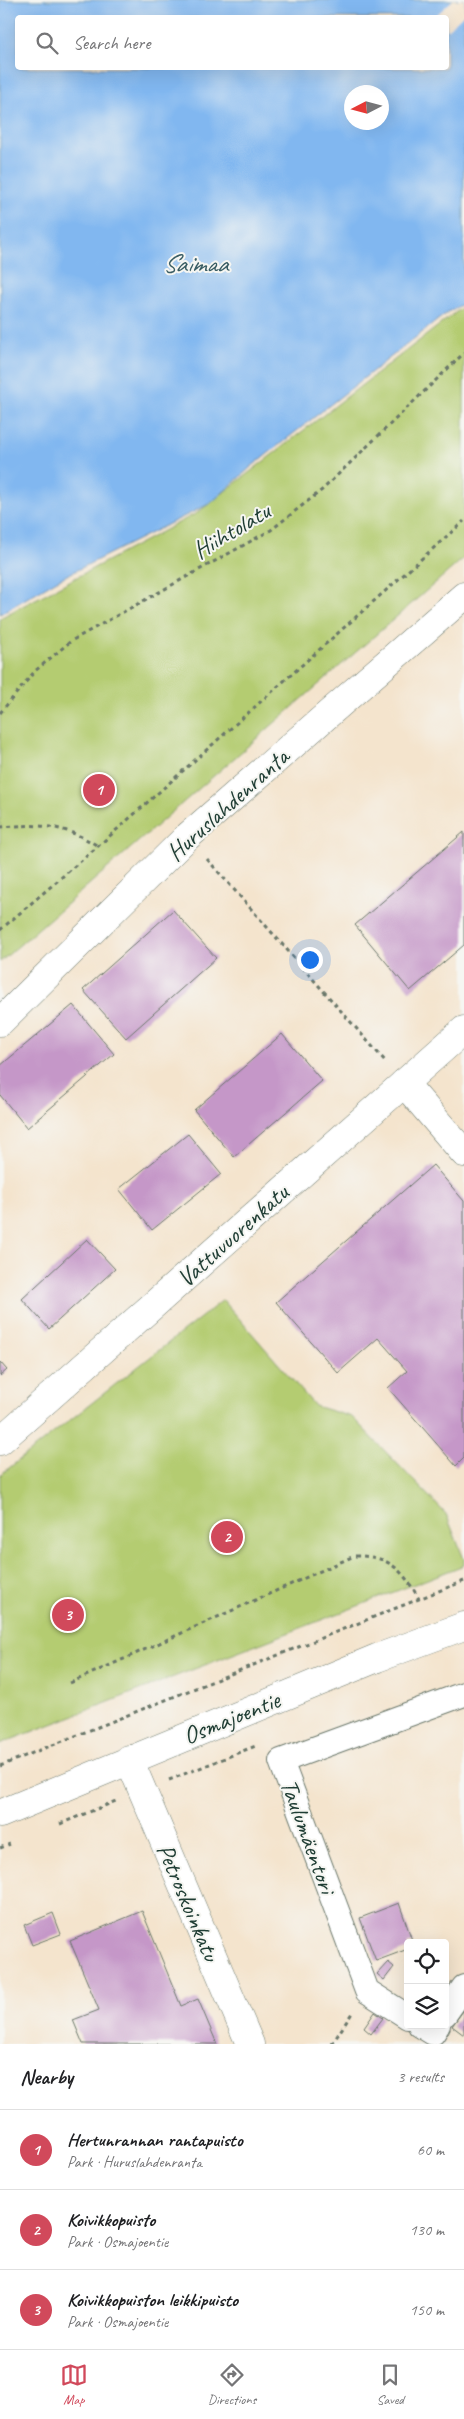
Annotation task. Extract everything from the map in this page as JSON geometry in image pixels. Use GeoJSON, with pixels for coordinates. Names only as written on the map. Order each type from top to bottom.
{"type":"FeatureCollection","features":[{"type":"Feature","properties":{"kind":"street","name":"Huruslahdenranta"},"geometry":{"type":"LineString","coordinates":[[0,1022],[187,837],[464,596]]}},
{"type":"Feature","properties":{"kind":"street","name":"Vattuvuorenkatu"},"geometry":{"type":"LineString","coordinates":[[0,1441],[464,1030]]}},
{"type":"Feature","properties":{"kind":"street"},"geometry":{"type":"LineString","coordinates":[[399,1087],[464,1153]]}},
{"type":"Feature","properties":{"kind":"street","name":"Osmajoentie"},"geometry":{"type":"LineString","coordinates":[[0,1814],[377,1658],[464,1626]]}},
{"type":"Feature","properties":{"kind":"street","name":"Taulumäentori"},"geometry":{"type":"LineString","coordinates":[[367,1991],[281,1761],[464,1694]]}},
{"type":"Feature","properties":{"kind":"street","name":"Petroskoinkatu"},"geometry":{"type":"LineString","coordinates":[[129,1759],[250,2044]]}},
{"type":"Feature","properties":{"kind":"street"},"geometry":{"type":"LineString","coordinates":[[449,2009],[464,1988]]}},
{"type":"Feature","properties":{"kind":"street"},"geometry":{"type":"LineString","coordinates":[[367,1991],[404,2014]]}},
{"type":"Feature","properties":{"kind":"street"},"geometry":{"type":"LineString","coordinates":[[426,2029],[433,2034],[436,2029]]}},
{"type":"Feature","properties":{"kind":"path","name":"Hiihtolatu"},"geometry":{"type":"LineString","coordinates":[[0,713],[35,671],[71,641],[278,524],[322,490],[464,353]]}},
{"type":"Feature","properties":{"kind":"path"},"geometry":{"type":"LineString","coordinates":[[0,930],[98,846],[464,521]]}},
{"type":"Feature","properties":{"kind":"path"},"geometry":{"type":"LineString","coordinates":[[0,827],[38,825],[58,828],[77,833],[98,846]]}},
{"type":"Feature","properties":{"kind":"path"},"geometry":{"type":"LineString","coordinates":[[187,837],[390,1067],[399,1087]]}},
{"type":"Feature","properties":{"kind":"path"},"geometry":{"type":"LineString","coordinates":[[70,1683],[354,1556],[373,1556],[390,1564],[408,1580],[419,1599]]}},
{"type":"Feature","properties":{"kind":"path"},"geometry":{"type":"LineString","coordinates":[[0,1766],[464,1581]]}},
{"type":"Feature","properties":{"kind":"path"},"geometry":{"type":"LineString","coordinates":[[53,1826],[264,1743]]}},
{"type":"Feature","properties":{"kind":"path"},"geometry":{"type":"LineString","coordinates":[[0,1848],[18,1840]]}},
{"type":"Feature","properties":{"kind":"path"},"geometry":{"type":"LineString","coordinates":[[332,2044],[367,1991]]}},
{"type":"Feature","properties":{"kind":"green space"},"geometry":{"type":"Polygon","coordinates":[[[464,306],[464,558],[0,962],[0,618],[197,513],[464,306]]]}},
{"type":"Feature","properties":{"kind":"green space"},"geometry":{"type":"Polygon","coordinates":[[[223,1300],[315,1406],[352,1417],[446,1514],[464,1559],[464,1565],[0,1744],[0,1475],[223,1300]]]}},
{"type":"Feature","properties":{"kind":"water","name":"Saimaa"},"geometry":{"type":"Polygon","coordinates":[[[0,0],[464,0],[464,303],[448,312],[251,467],[211,503],[57,580],[0,614],[0,0]]]}},
{"type":"Feature","properties":{"kind":"pier"},"geometry":{"type":"Polygon","coordinates":[[[453,0],[464,0],[464,14],[449,28],[449,15],[436,15],[453,0]]]}},
{"type":"Feature","properties":{"kind":"building"},"geometry":{"type":"Polygon","coordinates":[[[464,832],[464,945],[410,991],[355,925],[464,832]]]}},
{"type":"Feature","properties":{"kind":"building"},"geometry":{"type":"Polygon","coordinates":[[[173,910],[216,958],[126,1038],[83,990],[173,910]]]}},
{"type":"Feature","properties":{"kind":"building"},"geometry":{"type":"Polygon","coordinates":[[[73,1005],[114,1054],[27,1128],[0,1095],[0,1066],[73,1005]]]}},
{"type":"Feature","properties":{"kind":"building"},"geometry":{"type":"Polygon","coordinates":[[[282,1034],[322,1081],[234,1157],[194,1110],[282,1034]]]}},
{"type":"Feature","properties":{"kind":"building"},"geometry":{"type":"Polygon","coordinates":[[[188,1134],[221,1174],[152,1230],[119,1189],[188,1134]]]}},
{"type":"Feature","properties":{"kind":"building"},"geometry":{"type":"Polygon","coordinates":[[[433,1165],[464,1201],[464,1458],[456,1466],[388,1388],[407,1371],[378,1338],[338,1373],[276,1302],[433,1165]]]}},
{"type":"Feature","properties":{"kind":"building"},"geometry":{"type":"Polygon","coordinates":[[[87,1239],[115,1269],[49,1329],[22,1299],[87,1239]]]}},
{"type":"Feature","properties":{"kind":"building"},"geometry":{"type":"Polygon","coordinates":[[[0,1362],[7,1370],[0,1376],[0,1362]]]}},
{"type":"Feature","properties":{"kind":"building"},"geometry":{"type":"Polygon","coordinates":[[[399,1903],[412,1939],[404,1939],[404,1950],[376,1961],[360,1918],[399,1903]]]}},
{"type":"Feature","properties":{"kind":"building"},"geometry":{"type":"Polygon","coordinates":[[[142,1911],[181,2006],[198,1999],[217,2044],[83,2044],[73,2020],[99,2010],[70,1941],[142,1911]]]}},
{"type":"Feature","properties":{"kind":"building"},"geometry":{"type":"Polygon","coordinates":[[[53,1913],[61,1934],[32,1945],[24,1925],[53,1913]]]}},
{"type":"Feature","properties":{"kind":"building"},"geometry":{"type":"Polygon","coordinates":[[[388,1962],[394,1967],[384,1980],[377,1974],[388,1962]]]}},
{"type":"Feature","properties":{"kind":"building"},"geometry":{"type":"Polygon","coordinates":[[[464,1987],[464,2035],[452,2026],[463,2011],[452,2004],[464,1987]]]}},
{"type":"Feature","properties":{"kind":"building"},"geometry":{"type":"Polygon","coordinates":[[[375,2012],[383,2018],[371,2034],[364,2028],[375,2012]]]}},
{"type":"Feature","properties":{"kind":"place","name":"Hertunrannan rantapuisto"},"geometry":{"type":"Point","coordinates":[99,790]}},
{"type":"Feature","properties":{"kind":"place","name":"Koivikkopuisto"},"geometry":{"type":"Point","coordinates":[227,1537]}},
{"type":"Feature","properties":{"kind":"place","name":"Koivikkopuiston leikkipuisto"},"geometry":{"type":"Point","coordinates":[68,1615]}}]}
